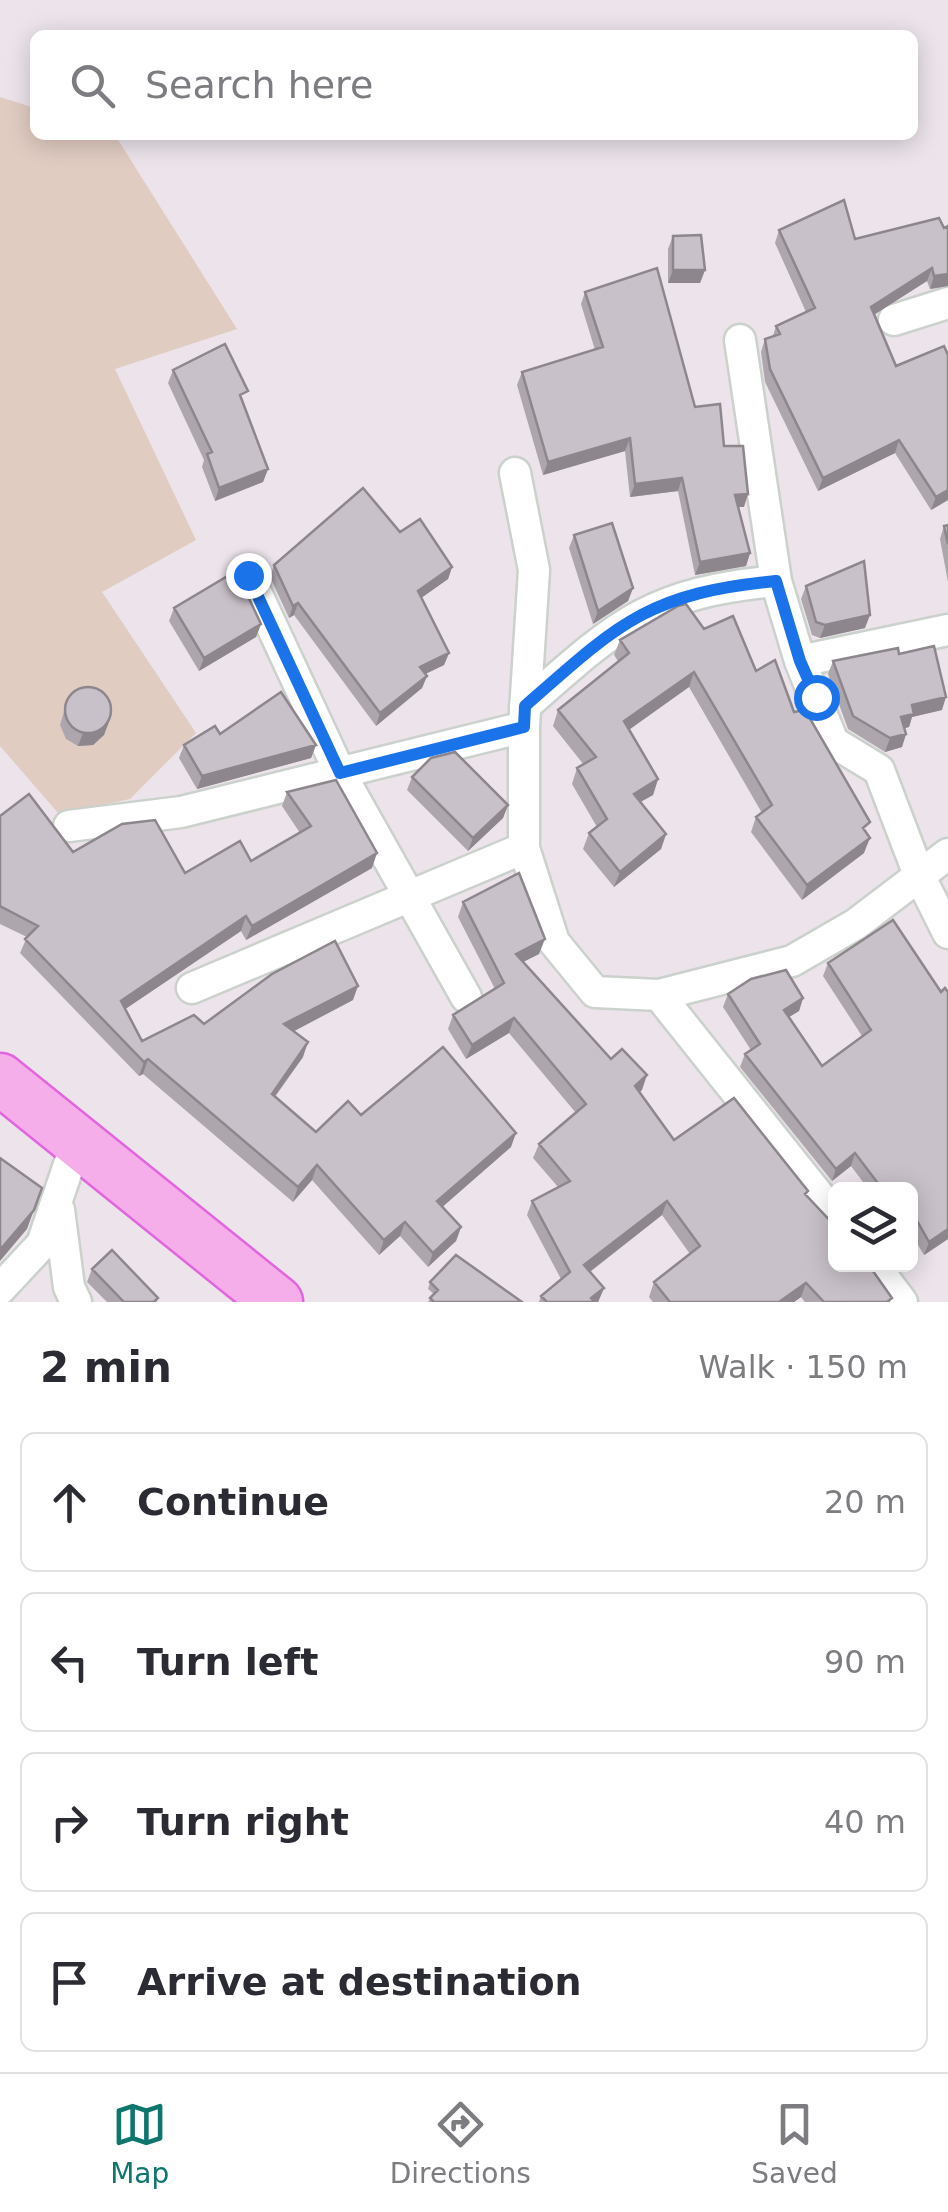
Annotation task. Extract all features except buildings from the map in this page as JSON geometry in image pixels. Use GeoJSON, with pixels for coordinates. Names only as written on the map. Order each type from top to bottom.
{"type":"FeatureCollection","features":[{"type":"Feature","properties":{"kind":"main road"},"geometry":{"type":"LineString","coordinates":[[0,1079],[277,1302]]}},
{"type":"Feature","properties":{"kind":"street"},"geometry":{"type":"LineString","coordinates":[[894,320],[948,303]]}},
{"type":"Feature","properties":{"kind":"street"},"geometry":{"type":"LineString","coordinates":[[740,340],[776,581],[800,661],[832,742],[879,770],[919,874],[948,934]]}},
{"type":"Feature","properties":{"kind":"street"},"geometry":{"type":"LineString","coordinates":[[515,474],[534,570],[525,716],[524,848],[554,942],[595,992],[659,994],[792,961],[856,924],[948,854]]}},
{"type":"Feature","properties":{"kind":"street"},"geometry":{"type":"LineString","coordinates":[[248,575],[340,773],[466,997]]}},
{"type":"Feature","properties":{"kind":"street"},"geometry":{"type":"LineString","coordinates":[[69,826],[181,812],[340,773],[525,716],[608,634],[666,600],[716,587],[776,581]]}},
{"type":"Feature","properties":{"kind":"street"},"geometry":{"type":"LineString","coordinates":[[800,661],[948,630]]}},
{"type":"Feature","properties":{"kind":"street"},"geometry":{"type":"LineString","coordinates":[[192,988],[524,848]]}},
{"type":"Feature","properties":{"kind":"street"},"geometry":{"type":"LineString","coordinates":[[659,994],[828,1207]]}},
{"type":"Feature","properties":{"kind":"street"},"geometry":{"type":"LineString","coordinates":[[0,1289],[42,1244],[58,1207],[76,1144]]}},
{"type":"Feature","properties":{"kind":"street"},"geometry":{"type":"LineString","coordinates":[[58,1207],[69,1286],[76,1302]]}},
{"type":"Feature","properties":{"kind":"street"},"geometry":{"type":"LineString","coordinates":[[879,1272],[902,1302]]}},
{"type":"Feature","properties":{"kind":"shaded area"},"geometry":{"type":"Polygon","coordinates":[[[0,97],[30,106],[30,140],[118,140],[237,329],[115,369],[196,540],[102,592],[196,733],[130,799],[59,814],[0,746],[0,97]]]}},
{"type":"Feature","properties":{"kind":"route"},"geometry":{"type":"LineString","coordinates":[[248,575],[340,773],[524,727],[525,706],[608,634],[666,600],[716,587],[776,581],[800,661],[816,697]]}}]}
